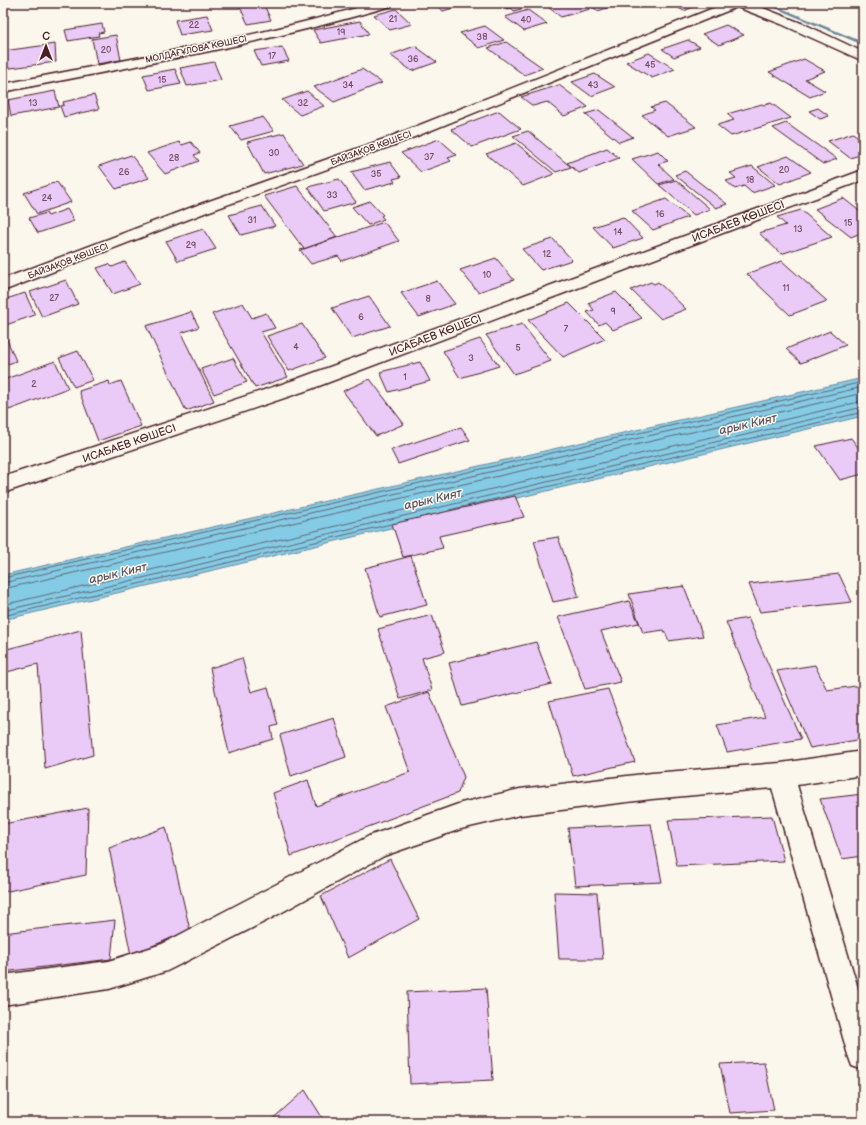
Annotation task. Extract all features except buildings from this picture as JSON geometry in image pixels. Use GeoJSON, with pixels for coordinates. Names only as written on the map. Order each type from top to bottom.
{"type":"FeatureCollection","features":[{"type":"Feature","properties":{"kind":"street","name":"МОЛДАҒҰЛОВА КӨШЕСІ"},"geometry":{"type":"LineString","coordinates":[[3,88],[245,39],[333,19],[387,3]]}},
{"type":"Feature","properties":{"kind":"street"},"geometry":{"type":"LineString","coordinates":[[737,3],[778,17],[863,57]]}},
{"type":"Feature","properties":{"kind":"street","name":"БАЙЗАҚОВ КӨШЕСІ"},"geometry":{"type":"LineString","coordinates":[[3,285],[201,209],[392,140],[737,3]]}},
{"type":"Feature","properties":{"kind":"street","name":"ИСАБАЕВ КӨШЕСІ"},"geometry":{"type":"LineString","coordinates":[[3,485],[304,384],[863,175]]}},
{"type":"Feature","properties":{"kind":"street"},"geometry":{"type":"LineString","coordinates":[[3,990],[109,975],[167,957],[378,845],[461,816],[520,802],[652,786],[781,775],[863,763]]}},
{"type":"Feature","properties":{"kind":"street"},"geometry":{"type":"LineString","coordinates":[[781,775],[863,1054]]}},
{"type":"Feature","properties":{"kind":"water","name":"арык Кият"},"geometry":{"type":"Polygon","coordinates":[[[863,378],[863,416],[3,620],[3,575],[863,378]]]}},
{"type":"Feature","properties":{"kind":"waterway"},"geometry":{"type":"LineString","coordinates":[[765,3],[863,44]]}}]}
